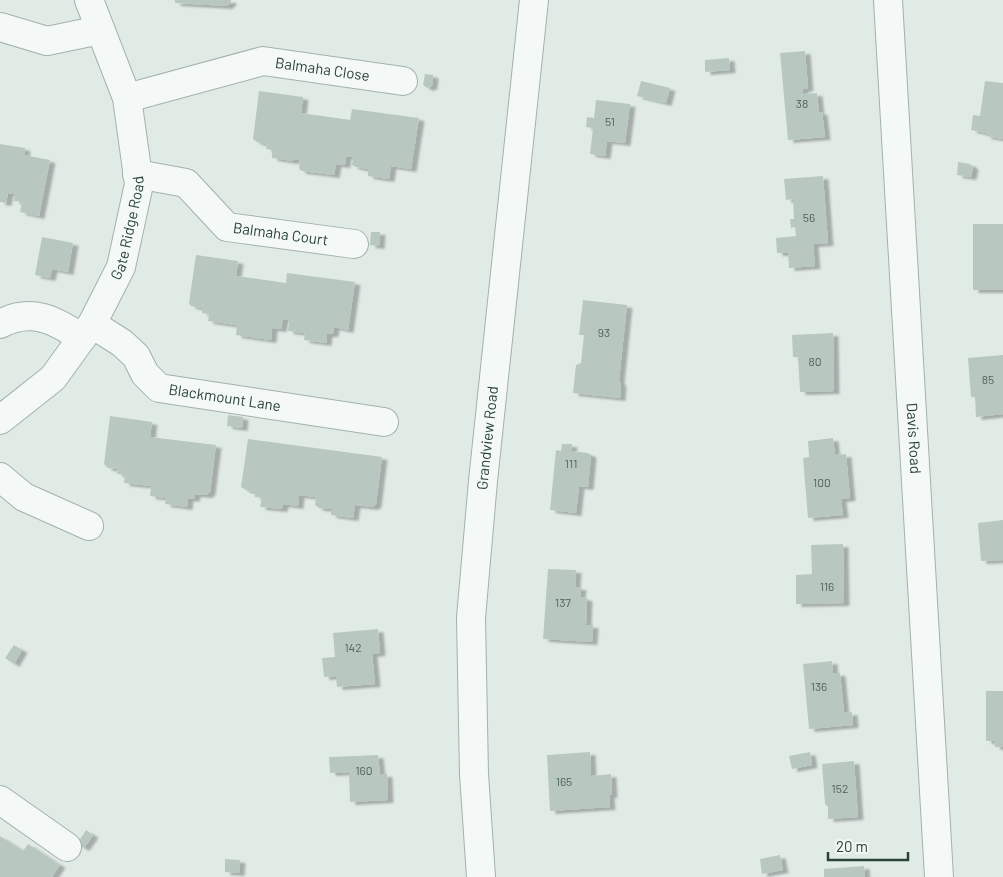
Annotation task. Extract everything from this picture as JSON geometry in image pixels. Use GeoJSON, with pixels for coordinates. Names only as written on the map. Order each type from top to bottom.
{"type":"FeatureCollection","features":[{"type":"Feature","properties":{"kind":"street","name":"Gate Ridge Road"},"geometry":{"type":"LineString","coordinates":[[0,420],[53,378],[87,331],[121,267],[139,184],[127,98],[89,0]]}},
{"type":"Feature","properties":{"kind":"street","name":"Grandview Road"},"geometry":{"type":"LineString","coordinates":[[481,877],[474,774],[471,618],[486,452],[534,0]]}},
{"type":"Feature","properties":{"kind":"street","name":"Davis Road"},"geometry":{"type":"LineString","coordinates":[[888,0],[939,877]]}},
{"type":"Feature","properties":{"kind":"street"},"geometry":{"type":"LineString","coordinates":[[0,27],[47,41],[100,30]]}},
{"type":"Feature","properties":{"kind":"street","name":"Balmaha Close"},"geometry":{"type":"LineString","coordinates":[[127,98],[263,60],[403,81]]}},
{"type":"Feature","properties":{"kind":"street","name":"Balmaha Court"},"geometry":{"type":"LineString","coordinates":[[137,174],[186,183],[227,227],[354,244]]}},
{"type":"Feature","properties":{"kind":"street","name":"Blackmount Lane"},"geometry":{"type":"LineString","coordinates":[[0,324],[21,316],[34,316],[122,343],[136,356],[145,374],[159,388],[384,422]]}},
{"type":"Feature","properties":{"kind":"street"},"geometry":{"type":"LineString","coordinates":[[0,477],[24,497],[89,526]]}},
{"type":"Feature","properties":{"kind":"street"},"geometry":{"type":"LineString","coordinates":[[0,800],[67,847]]}},
{"type":"Feature","properties":{"kind":"building"},"geometry":{"type":"Polygon","coordinates":[[[175,0],[231,0],[231,2],[227,6],[175,3],[175,0]]]}},
{"type":"Feature","properties":{"kind":"building"},"geometry":{"type":"Polygon","coordinates":[[[805,51],[808,88],[803,89],[803,94],[817,93],[819,112],[822,112],[825,137],[788,140],[780,53],[805,51]]]}},
{"type":"Feature","properties":{"kind":"building"},"geometry":{"type":"Polygon","coordinates":[[[729,58],[730,70],[705,72],[705,60],[729,58]]]}},
{"type":"Feature","properties":{"kind":"building"},"geometry":{"type":"Polygon","coordinates":[[[425,74],[433,75],[432,86],[427,88],[423,85],[425,74]]]}},
{"type":"Feature","properties":{"kind":"building"},"geometry":{"type":"Polygon","coordinates":[[[641,81],[670,88],[666,103],[637,96],[641,81]]]}},
{"type":"Feature","properties":{"kind":"building"},"geometry":{"type":"Polygon","coordinates":[[[985,81],[1003,83],[1003,139],[986,136],[986,133],[971,130],[973,115],[980,116],[985,81]]]}},
{"type":"Feature","properties":{"kind":"building"},"geometry":{"type":"Polygon","coordinates":[[[259,91],[303,97],[301,113],[350,120],[352,109],[419,118],[411,169],[391,166],[389,179],[368,176],[368,169],[352,165],[353,157],[346,156],[345,165],[336,164],[334,175],[302,171],[299,169],[300,160],[272,158],[272,150],[266,149],[267,144],[253,139],[259,91]]]}},
{"type":"Feature","properties":{"kind":"building"},"geometry":{"type":"Polygon","coordinates":[[[596,100],[630,104],[625,143],[607,141],[605,156],[590,154],[593,128],[586,127],[587,117],[594,118],[596,100]]]}},
{"type":"Feature","properties":{"kind":"building"},"geometry":{"type":"Polygon","coordinates":[[[0,144],[25,148],[24,155],[50,160],[39,216],[20,212],[22,202],[14,201],[15,194],[8,193],[6,203],[0,202],[0,144]]]}},
{"type":"Feature","properties":{"kind":"building"},"geometry":{"type":"Polygon","coordinates":[[[958,162],[970,164],[973,167],[971,177],[957,175],[958,162]]]}},
{"type":"Feature","properties":{"kind":"building"},"geometry":{"type":"Polygon","coordinates":[[[823,176],[828,243],[813,244],[815,266],[789,268],[788,253],[777,253],[776,238],[796,236],[795,227],[791,228],[790,219],[794,219],[793,199],[786,200],[784,179],[823,176]]]}},
{"type":"Feature","properties":{"kind":"building"},"geometry":{"type":"Polygon","coordinates":[[[973,224],[1003,224],[1003,290],[973,290],[973,224]]]}},
{"type":"Feature","properties":{"kind":"building"},"geometry":{"type":"Polygon","coordinates":[[[371,232],[380,232],[379,246],[370,245],[371,232]]]}},
{"type":"Feature","properties":{"kind":"building"},"geometry":{"type":"Polygon","coordinates":[[[42,237],[73,243],[68,272],[52,269],[50,278],[35,275],[42,237]]]}},
{"type":"Feature","properties":{"kind":"building"},"geometry":{"type":"Polygon","coordinates":[[[196,255],[238,261],[236,276],[286,283],[287,273],[355,282],[348,330],[334,327],[333,334],[327,334],[326,343],[304,340],[305,333],[288,331],[289,320],[283,319],[281,329],[272,328],[271,340],[236,335],[237,325],[208,321],[209,314],[202,313],[202,308],[191,306],[189,303],[196,255]]]}},
{"type":"Feature","properties":{"kind":"building"},"geometry":{"type":"Polygon","coordinates":[[[583,300],[627,305],[619,380],[621,385],[620,398],[573,393],[576,365],[581,363],[584,335],[579,335],[583,300]]]}},
{"type":"Feature","properties":{"kind":"building"},"geometry":{"type":"Polygon","coordinates":[[[833,333],[834,391],[800,392],[798,357],[793,357],[792,335],[833,333]]]}},
{"type":"Feature","properties":{"kind":"building"},"geometry":{"type":"Polygon","coordinates":[[[1003,355],[1003,414],[976,417],[975,397],[971,397],[968,358],[1003,355]]]}},
{"type":"Feature","properties":{"kind":"building"},"geometry":{"type":"Polygon","coordinates":[[[228,415],[243,417],[242,428],[227,426],[228,415]]]}},
{"type":"Feature","properties":{"kind":"building"},"geometry":{"type":"Polygon","coordinates":[[[110,416],[152,422],[150,437],[216,445],[210,492],[207,495],[195,494],[194,499],[188,498],[187,507],[165,504],[166,498],[150,496],[151,486],[124,483],[125,475],[117,474],[118,469],[108,468],[104,464],[110,416]]]}},
{"type":"Feature","properties":{"kind":"building"},"geometry":{"type":"Polygon","coordinates":[[[833,438],[835,455],[846,454],[850,498],[841,499],[843,515],[808,518],[803,458],[809,457],[808,441],[833,438]]]}},
{"type":"Feature","properties":{"kind":"building"},"geometry":{"type":"Polygon","coordinates":[[[248,439],[382,457],[376,504],[373,507],[355,505],[353,518],[331,515],[331,509],[319,508],[315,505],[316,497],[299,495],[298,506],[283,504],[282,509],[260,507],[262,498],[255,497],[255,492],[241,487],[248,439]]]}},
{"type":"Feature","properties":{"kind":"building"},"geometry":{"type":"Polygon","coordinates":[[[562,444],[572,444],[571,451],[591,455],[588,487],[579,486],[576,513],[550,510],[556,450],[561,451],[562,444]]]}},
{"type":"Feature","properties":{"kind":"building"},"geometry":{"type":"Polygon","coordinates":[[[1003,520],[1003,560],[981,561],[978,523],[1003,520]]]}},
{"type":"Feature","properties":{"kind":"building"},"geometry":{"type":"Polygon","coordinates":[[[843,544],[844,603],[796,604],[796,575],[812,574],[811,545],[843,544]]]}},
{"type":"Feature","properties":{"kind":"building"},"geometry":{"type":"Polygon","coordinates":[[[548,569],[576,570],[575,587],[581,587],[580,597],[587,598],[586,625],[593,625],[592,642],[543,639],[548,569]]]}},
{"type":"Feature","properties":{"kind":"building"},"geometry":{"type":"Polygon","coordinates":[[[378,629],[380,653],[372,654],[375,684],[337,687],[336,676],[324,677],[322,658],[335,657],[333,633],[378,629]]]}},
{"type":"Feature","properties":{"kind":"building"},"geometry":{"type":"Polygon","coordinates":[[[14,645],[22,650],[14,664],[5,658],[14,645]]]}},
{"type":"Feature","properties":{"kind":"building"},"geometry":{"type":"Polygon","coordinates":[[[832,661],[833,673],[840,673],[844,713],[852,712],[853,725],[809,729],[803,664],[832,661]]]}},
{"type":"Feature","properties":{"kind":"building"},"geometry":{"type":"Polygon","coordinates":[[[986,691],[1003,691],[1003,747],[995,747],[994,741],[986,741],[986,691]]]}},
{"type":"Feature","properties":{"kind":"building"},"geometry":{"type":"Polygon","coordinates":[[[590,752],[591,776],[611,774],[612,795],[609,795],[610,807],[550,811],[547,755],[590,752]]]}},
{"type":"Feature","properties":{"kind":"building"},"geometry":{"type":"Polygon","coordinates":[[[810,752],[812,765],[792,769],[789,756],[810,752]]]}},
{"type":"Feature","properties":{"kind":"building"},"geometry":{"type":"Polygon","coordinates":[[[378,755],[380,774],[387,774],[388,800],[350,802],[349,772],[330,773],[329,757],[378,755]]]}},
{"type":"Feature","properties":{"kind":"building"},"geometry":{"type":"Polygon","coordinates":[[[854,761],[858,817],[828,819],[822,764],[854,761]]]}},
{"type":"Feature","properties":{"kind":"building"},"geometry":{"type":"Polygon","coordinates":[[[86,830],[93,835],[84,848],[77,844],[86,830]]]}},
{"type":"Feature","properties":{"kind":"building"},"geometry":{"type":"Polygon","coordinates":[[[0,836],[23,851],[28,844],[60,865],[52,877],[0,877],[0,836]]]}},
{"type":"Feature","properties":{"kind":"building"},"geometry":{"type":"Polygon","coordinates":[[[780,855],[783,870],[762,874],[760,859],[780,855]]]}},
{"type":"Feature","properties":{"kind":"building"},"geometry":{"type":"Polygon","coordinates":[[[225,859],[240,860],[239,873],[225,872],[225,859]]]}},
{"type":"Feature","properties":{"kind":"building"},"geometry":{"type":"Polygon","coordinates":[[[864,866],[865,877],[824,877],[824,869],[864,866]]]}}]}
